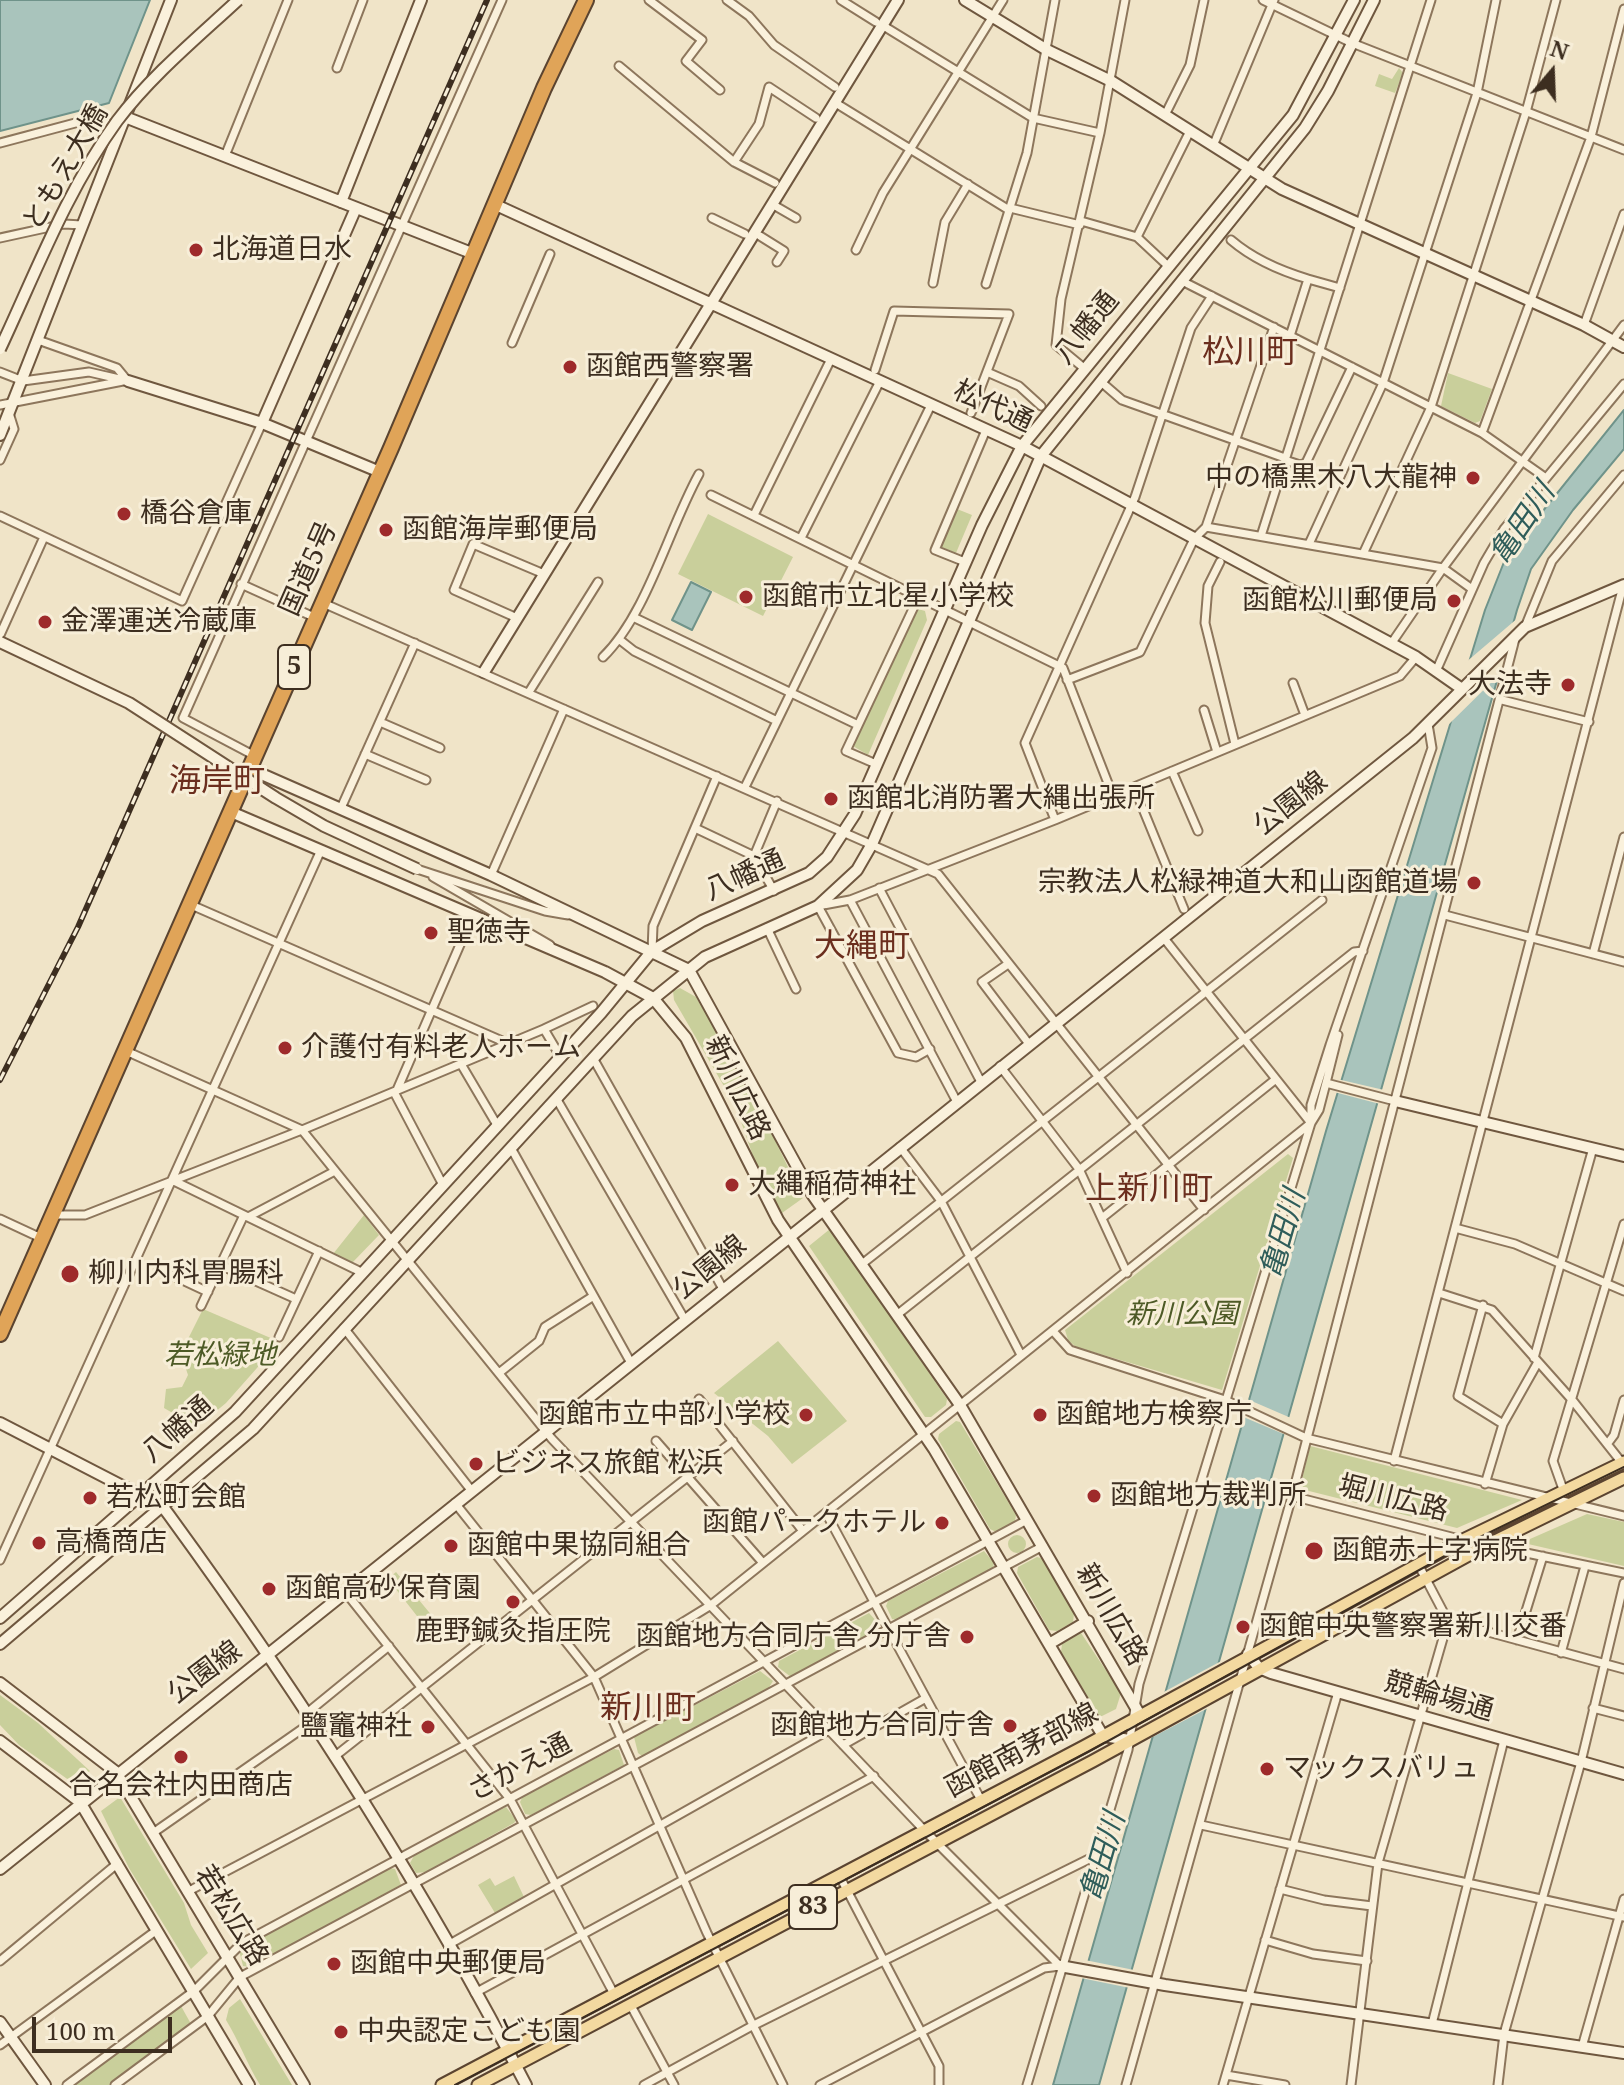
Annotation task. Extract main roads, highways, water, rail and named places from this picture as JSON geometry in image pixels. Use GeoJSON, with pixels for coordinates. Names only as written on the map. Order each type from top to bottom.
{"type":"FeatureCollection","features":[{"type":"Feature","properties":{"kind":"highway","name":"国道5号"},"geometry":{"type":"LineString","coordinates":[[0,1334],[586,0]]}},
{"type":"Feature","properties":{"kind":"main road","name":"函館南茅部線"},"geometry":{"type":"LineString","coordinates":[[442,2085],[1103,1736],[1248,1654],[1463,1540],[1623,1463]]}},
{"type":"Feature","properties":{"kind":"main road","name":"函館南茅部線"},"geometry":{"type":"LineString","coordinates":[[478,2085],[1130,1740],[1487,1545],[1624,1478]]}},
{"type":"Feature","properties":{"kind":"water"},"geometry":{"type":"Polygon","coordinates":[[[0,0],[150,0],[109,103],[0,131],[0,0]]]}},
{"type":"Feature","properties":{"kind":"water"},"geometry":{"type":"Polygon","coordinates":[[[1624,410],[1624,449],[1573,510],[1531,569],[1517,610],[1099,2085],[1053,2085],[1326,1131],[1485,610],[1506,557],[1624,410]]]}},
{"type":"Feature","properties":{"kind":"water"},"geometry":{"type":"Polygon","coordinates":[[[691,582],[711,592],[692,630],[672,620],[691,582]]]}},
{"type":"Feature","properties":{"kind":"tram line"},"geometry":{"type":"LineString","coordinates":[[455,2085],[1088,1752],[1472,1541],[1624,1467]]}},
{"type":"Feature","properties":{"kind":"railway"},"geometry":{"type":"LineString","coordinates":[[0,1080],[78,927],[487,0]]}},
{"type":"Feature","properties":{"kind":"place","name":"北海道日水"},"geometry":{"type":"Point","coordinates":[196,250]}},
{"type":"Feature","properties":{"kind":"place","name":"函館西警察署"},"geometry":{"type":"Point","coordinates":[570,367]}},
{"type":"Feature","properties":{"kind":"place","name":"中の橋黒木八大龍神"},"geometry":{"type":"Point","coordinates":[1473,478]}},
{"type":"Feature","properties":{"kind":"place","name":"橋谷倉庫"},"geometry":{"type":"Point","coordinates":[124,514]}},
{"type":"Feature","properties":{"kind":"place","name":"函館海岸郵便局"},"geometry":{"type":"Point","coordinates":[386,530]}},
{"type":"Feature","properties":{"kind":"place","name":"函館市立北星小学校"},"geometry":{"type":"Point","coordinates":[746,597]}},
{"type":"Feature","properties":{"kind":"place","name":"函館松川郵便局"},"geometry":{"type":"Point","coordinates":[1454,601]}},
{"type":"Feature","properties":{"kind":"place","name":"金澤運送冷蔵庫"},"geometry":{"type":"Point","coordinates":[45,622]}},
{"type":"Feature","properties":{"kind":"place","name":"大法寺"},"geometry":{"type":"Point","coordinates":[1568,685]}},
{"type":"Feature","properties":{"kind":"place","name":"函館北消防署大縄出張所"},"geometry":{"type":"Point","coordinates":[831,799]}},
{"type":"Feature","properties":{"kind":"place","name":"宗教法人松緑神道大和山函館道場"},"geometry":{"type":"Point","coordinates":[1474,883]}},
{"type":"Feature","properties":{"kind":"place","name":"聖徳寺"},"geometry":{"type":"Point","coordinates":[431,933]}},
{"type":"Feature","properties":{"kind":"place","name":"介護付有料老人ホーム"},"geometry":{"type":"Point","coordinates":[285,1048]}},
{"type":"Feature","properties":{"kind":"place","name":"大縄稲荷神社"},"geometry":{"type":"Point","coordinates":[732,1185]}},
{"type":"Feature","properties":{"kind":"place","name":"柳川内科胃腸科"},"geometry":{"type":"Point","coordinates":[70,1274]}},
{"type":"Feature","properties":{"kind":"place","name":"函館市立中部小学校"},"geometry":{"type":"Point","coordinates":[806,1415]}},
{"type":"Feature","properties":{"kind":"place","name":"函館地方検察庁"},"geometry":{"type":"Point","coordinates":[1040,1415]}},
{"type":"Feature","properties":{"kind":"place","name":"ビジネス旅館 松浜"},"geometry":{"type":"Point","coordinates":[476,1464]}},
{"type":"Feature","properties":{"kind":"place","name":"函館地方裁判所"},"geometry":{"type":"Point","coordinates":[1094,1496]}},
{"type":"Feature","properties":{"kind":"place","name":"若松町会館"},"geometry":{"type":"Point","coordinates":[90,1498]}},
{"type":"Feature","properties":{"kind":"place","name":"函館パークホテル"},"geometry":{"type":"Point","coordinates":[942,1523]}},
{"type":"Feature","properties":{"kind":"place","name":"高橋商店"},"geometry":{"type":"Point","coordinates":[39,1543]}},
{"type":"Feature","properties":{"kind":"place","name":"函館中果協同組合"},"geometry":{"type":"Point","coordinates":[451,1546]}},
{"type":"Feature","properties":{"kind":"place","name":"函館赤十字病院"},"geometry":{"type":"Point","coordinates":[1314,1551]}},
{"type":"Feature","properties":{"kind":"place","name":"函館高砂保育園"},"geometry":{"type":"Point","coordinates":[269,1589]}},
{"type":"Feature","properties":{"kind":"place","name":"鹿野鍼灸指圧院"},"geometry":{"type":"Point","coordinates":[513,1602]}},
{"type":"Feature","properties":{"kind":"place","name":"函館中央警察署新川交番"},"geometry":{"type":"Point","coordinates":[1243,1627]}},
{"type":"Feature","properties":{"kind":"place","name":"函館地方合同庁舎 分庁舎"},"geometry":{"type":"Point","coordinates":[967,1637]}},
{"type":"Feature","properties":{"kind":"place","name":"函館地方合同庁舎"},"geometry":{"type":"Point","coordinates":[1010,1726]}},
{"type":"Feature","properties":{"kind":"place","name":"鹽竈神社"},"geometry":{"type":"Point","coordinates":[428,1727]}},
{"type":"Feature","properties":{"kind":"place","name":"合名会社内田商店"},"geometry":{"type":"Point","coordinates":[181,1757]}},
{"type":"Feature","properties":{"kind":"place","name":"マックスバリュ"},"geometry":{"type":"Point","coordinates":[1267,1769]}},
{"type":"Feature","properties":{"kind":"place","name":"函館中央郵便局"},"geometry":{"type":"Point","coordinates":[334,1964]}},
{"type":"Feature","properties":{"kind":"place","name":"中央認定こども園"},"geometry":{"type":"Point","coordinates":[341,2032]}},
{"type":"Feature","properties":{"kind":"district","name":"松川町"},"geometry":{"type":"Point","coordinates":[1250,353]}},
{"type":"Feature","properties":{"kind":"district","name":"海岸町"},"geometry":{"type":"Point","coordinates":[217,782]}},
{"type":"Feature","properties":{"kind":"district","name":"大縄町"},"geometry":{"type":"Point","coordinates":[862,947]}},
{"type":"Feature","properties":{"kind":"district","name":"上新川町"},"geometry":{"type":"Point","coordinates":[1149,1190]}},
{"type":"Feature","properties":{"kind":"district","name":"新川町"},"geometry":{"type":"Point","coordinates":[648,1709]}},
{"type":"Feature","properties":{"kind":"water label","name":"亀田川"},"geometry":{"type":"Point","coordinates":[1523,524]}},
{"type":"Feature","properties":{"kind":"water label","name":"亀田川"},"geometry":{"type":"Point","coordinates":[1284,1234]}},
{"type":"Feature","properties":{"kind":"water label","name":"亀田川"},"geometry":{"type":"Point","coordinates":[1104,1857]}},
{"type":"Feature","properties":{"kind":"park label","name":"新川公園"},"geometry":{"type":"Point","coordinates":[1182,1315]}},
{"type":"Feature","properties":{"kind":"park label","name":"若松緑地"},"geometry":{"type":"Point","coordinates":[220,1356]}}]}
